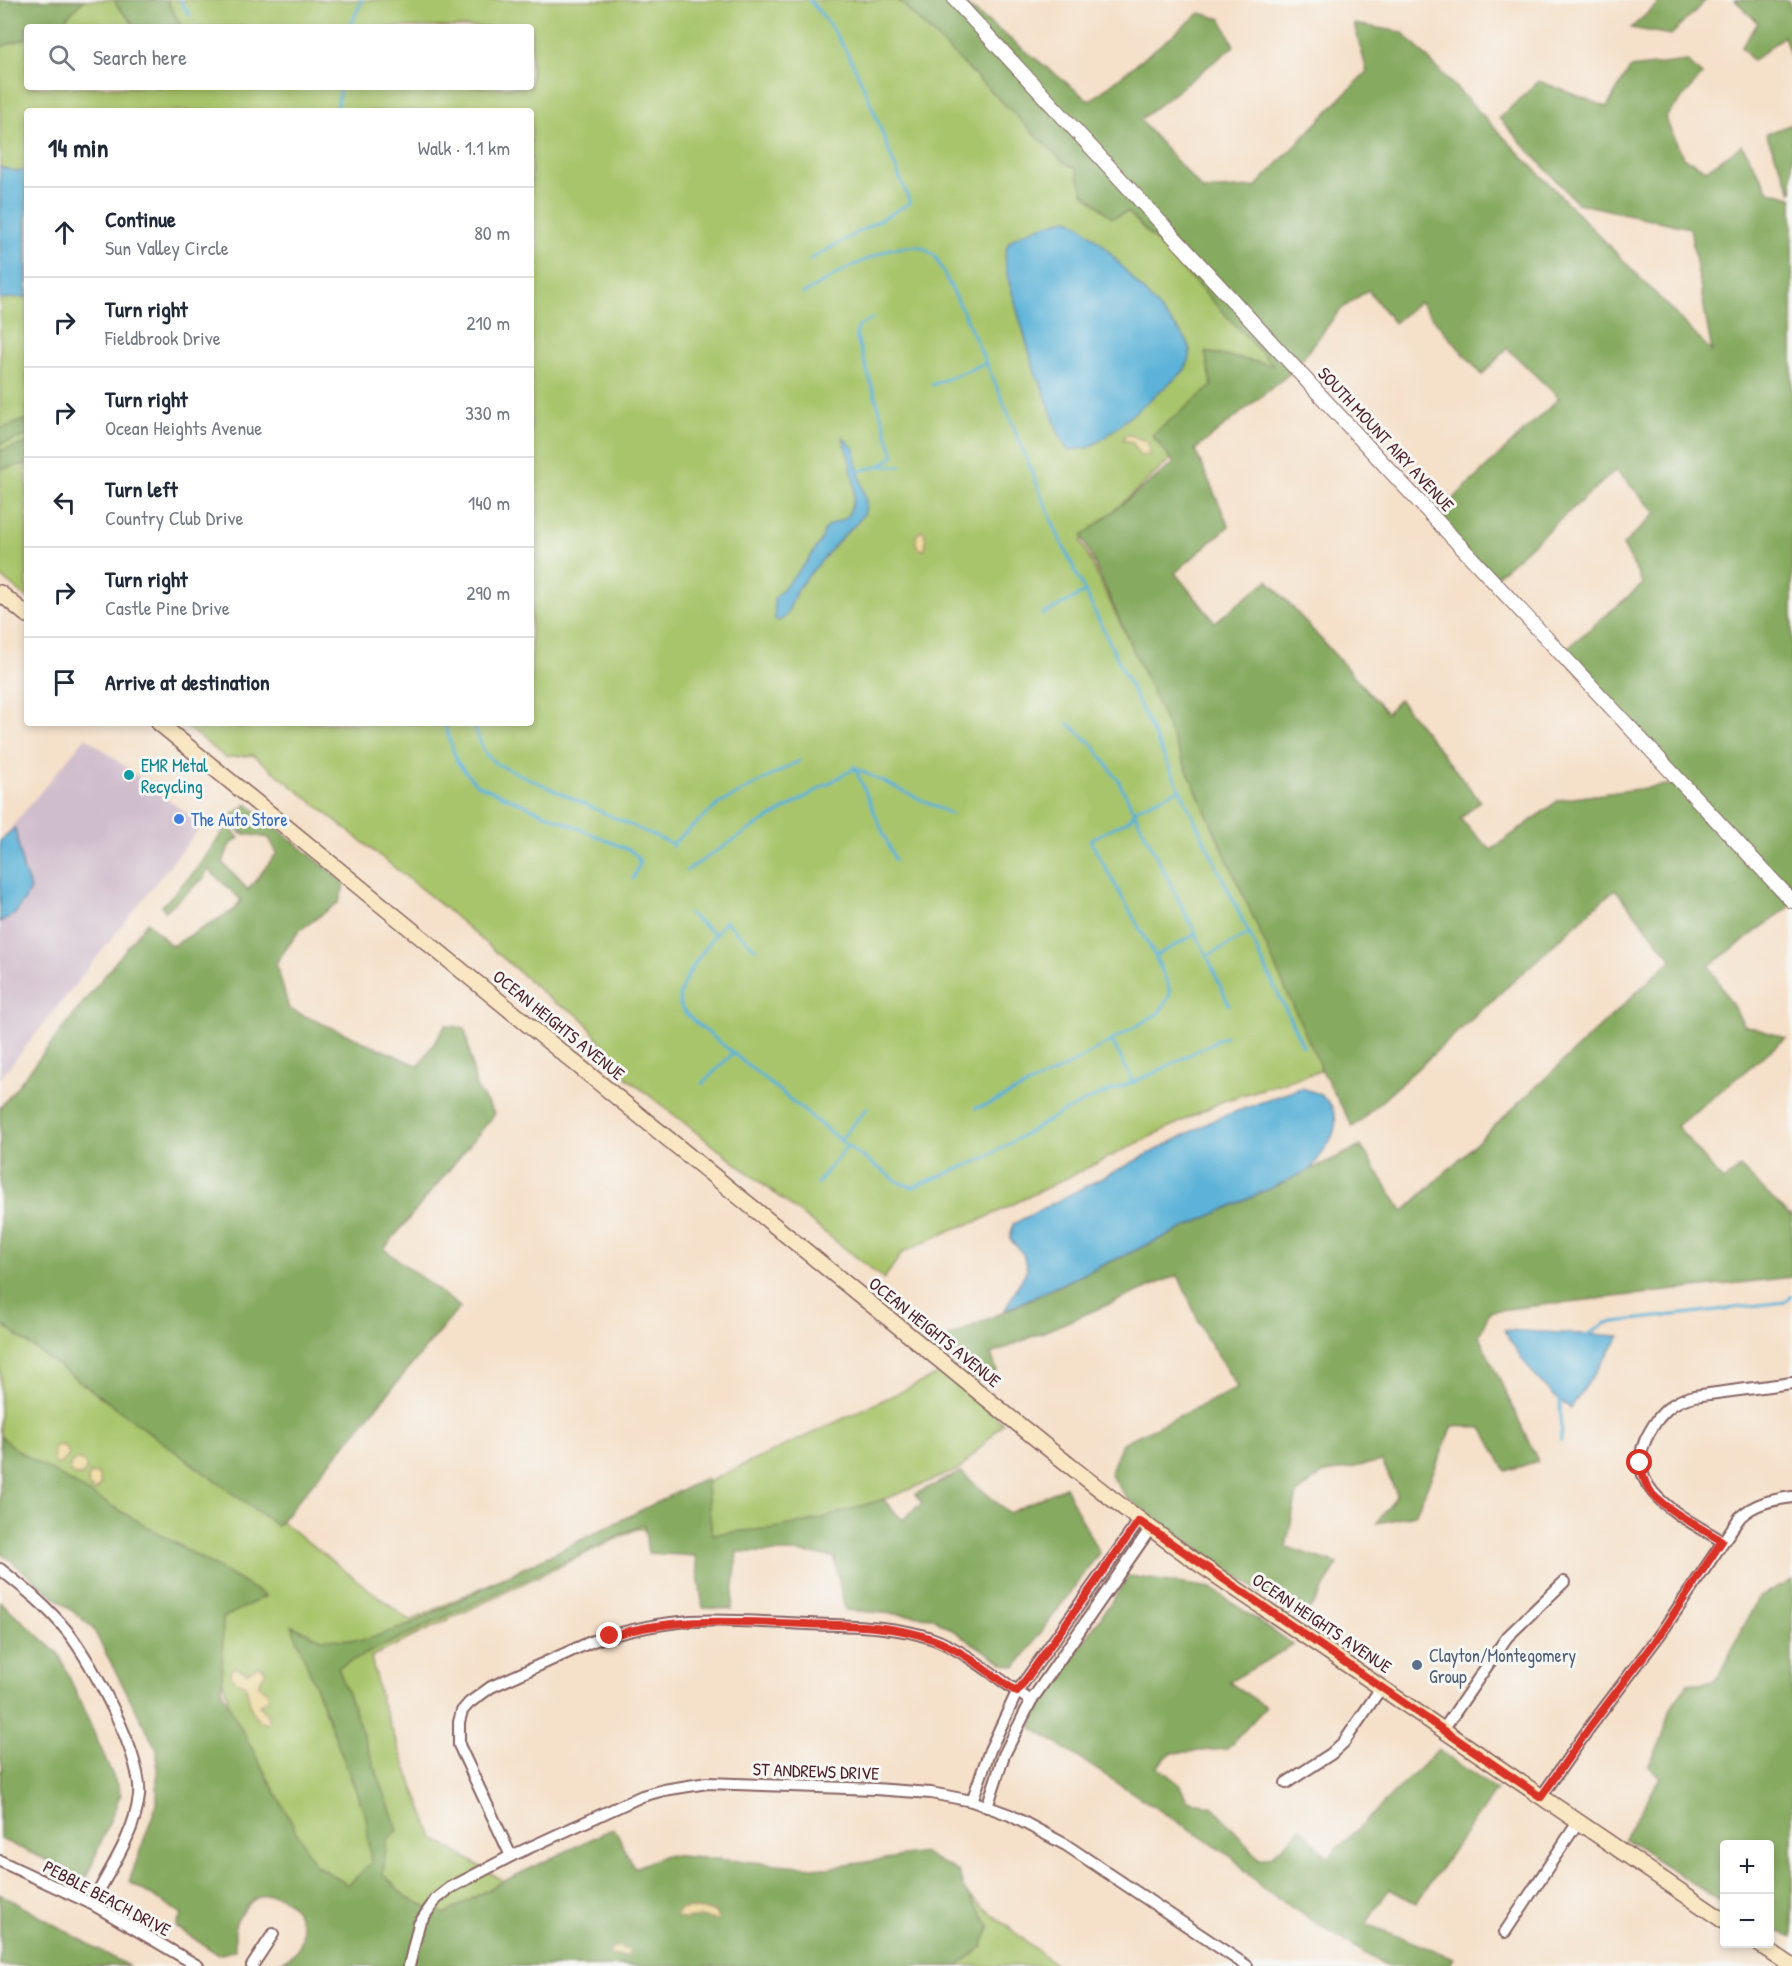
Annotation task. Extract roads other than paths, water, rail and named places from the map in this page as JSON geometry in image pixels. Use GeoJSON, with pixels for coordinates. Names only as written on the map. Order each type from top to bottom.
{"type":"FeatureCollection","features":[{"type":"Feature","properties":{"kind":"main road"},"geometry":{"type":"LineString","coordinates":[[0,593],[24,613]]}},
{"type":"Feature","properties":{"kind":"main road","name":"OCEAN HEIGHTS AVENUE"},"geometry":{"type":"LineString","coordinates":[[163,726],[1060,1460],[1145,1525],[1720,1918]]}},
{"type":"Feature","properties":{"kind":"main road"},"geometry":{"type":"LineString","coordinates":[[1765,1948],[1788,1965]]}},
{"type":"Feature","properties":{"kind":"street","name":"SOUTH MOUNT AIRY AVENUE"},"geometry":{"type":"LineString","coordinates":[[955,0],[1792,901]]}},
{"type":"Feature","properties":{"kind":"street"},"geometry":{"type":"LineString","coordinates":[[1722,1541],[1659,1500],[1649,1489],[1642,1475],[1640,1463],[1641,1451],[1646,1438],[1664,1411],[1682,1399],[1694,1395],[1792,1383]]}},
{"type":"Feature","properties":{"kind":"street"},"geometry":{"type":"LineString","coordinates":[[1541,1797],[1661,1633],[1740,1517],[1749,1509],[1770,1500],[1792,1497]]}},
{"type":"Feature","properties":{"kind":"street"},"geometry":{"type":"LineString","coordinates":[[972,1802],[990,1750],[1017,1692],[1145,1525]]}},
{"type":"Feature","properties":{"kind":"street"},"geometry":{"type":"LineString","coordinates":[[987,1807],[1004,1755],[1031,1701],[1145,1525]]}},
{"type":"Feature","properties":{"kind":"street"},"geometry":{"type":"LineString","coordinates":[[0,1569],[43,1604],[76,1642],[95,1674],[135,1760],[139,1794],[135,1815],[124,1843],[92,1904]]}},
{"type":"Feature","properties":{"kind":"street"},"geometry":{"type":"LineString","coordinates":[[1443,1730],[1508,1637],[1564,1582]]}},
{"type":"Feature","properties":{"kind":"street"},"geometry":{"type":"LineString","coordinates":[[512,1856],[459,1745],[459,1722],[462,1711],[469,1702],[491,1687],[602,1638],[639,1628],[691,1621],[882,1627],[910,1632],[946,1645],[1031,1701]]}},
{"type":"Feature","properties":{"kind":"street"},"geometry":{"type":"LineString","coordinates":[[1286,1783],[1338,1748],[1382,1688]]}},
{"type":"Feature","properties":{"kind":"street","name":"ST ANDREWS DRIVE"},"geometry":{"type":"LineString","coordinates":[[408,1966],[419,1924],[436,1899],[450,1888],[512,1856],[642,1796],[707,1783],[931,1793],[987,1807],[1040,1829],[1247,1966]]}},
{"type":"Feature","properties":{"kind":"street"},"geometry":{"type":"LineString","coordinates":[[1504,1932],[1578,1822]]}},
{"type":"Feature","properties":{"kind":"street","name":"PEBBLE BEACH DRIVE"},"geometry":{"type":"LineString","coordinates":[[0,1861],[92,1904],[198,1966]]}},
{"type":"Feature","properties":{"kind":"street"},"geometry":{"type":"LineString","coordinates":[[252,1966],[273,1934]]}},
{"type":"Feature","properties":{"kind":"water"},"geometry":{"type":"Polygon","coordinates":[[[0,167],[24,171],[24,297],[0,299],[0,167]]]}},
{"type":"Feature","properties":{"kind":"water"},"geometry":{"type":"Polygon","coordinates":[[[1069,219],[1080,225],[1102,244],[1186,339],[1190,352],[1188,364],[1183,372],[1103,439],[1088,448],[1068,450],[1060,437],[1040,381],[1037,379],[1008,278],[1005,257],[1008,244],[1018,236],[1069,219]]]}},
{"type":"Feature","properties":{"kind":"water"},"geometry":{"type":"Polygon","coordinates":[[[843,437],[855,449],[866,502],[865,512],[797,589],[787,614],[778,621],[775,619],[774,599],[809,559],[822,539],[825,529],[846,518],[851,508],[854,498],[854,478],[843,437]]]}},
{"type":"Feature","properties":{"kind":"water"},"geometry":{"type":"Polygon","coordinates":[[[15,828],[23,868],[31,890],[15,914],[0,922],[0,841],[15,828]]]}},
{"type":"Feature","properties":{"kind":"water"},"geometry":{"type":"Polygon","coordinates":[[[1301,1088],[1321,1095],[1331,1106],[1335,1115],[1335,1125],[1329,1144],[1310,1170],[1005,1310],[1027,1269],[1023,1254],[1010,1239],[1013,1224],[1218,1118],[1301,1088]]]}},
{"type":"Feature","properties":{"kind":"water"},"geometry":{"type":"Polygon","coordinates":[[[1504,1330],[1620,1336],[1571,1408],[1542,1384],[1524,1362],[1504,1330]]]}},
{"type":"Feature","properties":{"kind":"waterway"},"geometry":{"type":"LineString","coordinates":[[180,0],[190,16]]}},
{"type":"Feature","properties":{"kind":"waterway"},"geometry":{"type":"LineString","coordinates":[[351,24],[362,0]]}},
{"type":"Feature","properties":{"kind":"waterway"},"geometry":{"type":"LineString","coordinates":[[809,0],[835,33],[856,69],[910,203],[809,260]]}},
{"type":"Feature","properties":{"kind":"waterway"},"geometry":{"type":"LineString","coordinates":[[337,108],[340,90]]}},
{"type":"Feature","properties":{"kind":"waterway"},"geometry":{"type":"LineString","coordinates":[[803,294],[846,269],[890,249],[918,246],[935,256],[1000,394],[1057,533],[1303,1046]]}},
{"type":"Feature","properties":{"kind":"waterway"},"geometry":{"type":"LineString","coordinates":[[859,471],[880,466],[894,456],[856,335],[859,326],[872,319]]}},
{"type":"Feature","properties":{"kind":"waterway"},"geometry":{"type":"LineString","coordinates":[[932,385],[986,363]]}},
{"type":"Feature","properties":{"kind":"waterway"},"geometry":{"type":"LineString","coordinates":[[882,466],[901,466]]}},
{"type":"Feature","properties":{"kind":"waterway"},"geometry":{"type":"LineString","coordinates":[[1042,615],[1085,592]]}},
{"type":"Feature","properties":{"kind":"waterway"},"geometry":{"type":"LineString","coordinates":[[1068,723],[1093,745],[1118,780],[1207,956],[1229,1005]]}},
{"type":"Feature","properties":{"kind":"waterway"},"geometry":{"type":"LineString","coordinates":[[445,726],[457,762],[476,784],[631,851],[640,863],[633,879]]}},
{"type":"Feature","properties":{"kind":"waterway"},"geometry":{"type":"LineString","coordinates":[[473,726],[485,753],[495,763],[672,844]]}},
{"type":"Feature","properties":{"kind":"waterway"},"geometry":{"type":"LineString","coordinates":[[673,847],[672,844],[719,804],[799,761]]}},
{"type":"Feature","properties":{"kind":"waterway"},"geometry":{"type":"LineString","coordinates":[[686,871],[751,829],[855,768],[854,766]]}},
{"type":"Feature","properties":{"kind":"waterway"},"geometry":{"type":"LineString","coordinates":[[855,768],[951,814]]}},
{"type":"Feature","properties":{"kind":"waterway"},"geometry":{"type":"LineString","coordinates":[[855,768],[895,860]]}},
{"type":"Feature","properties":{"kind":"waterway"},"geometry":{"type":"LineString","coordinates":[[975,1108],[987,1105],[1066,1067],[1159,1013],[1170,995],[1168,984],[1155,956],[1090,840],[1130,819],[1138,808],[1180,789]]}},
{"type":"Feature","properties":{"kind":"waterway"},"geometry":{"type":"LineString","coordinates":[[689,914],[716,935]]}},
{"type":"Feature","properties":{"kind":"waterway"},"geometry":{"type":"LineString","coordinates":[[756,949],[725,921],[696,961],[683,985],[680,996],[682,1009],[847,1146],[900,1183],[913,1187],[983,1159],[1056,1116],[1152,1074],[1226,1036]]}},
{"type":"Feature","properties":{"kind":"waterway"},"geometry":{"type":"LineString","coordinates":[[1207,956],[1250,933]]}},
{"type":"Feature","properties":{"kind":"waterway"},"geometry":{"type":"LineString","coordinates":[[1155,956],[1196,934]]}},
{"type":"Feature","properties":{"kind":"waterway"},"geometry":{"type":"LineString","coordinates":[[1112,1041],[1134,1083]]}},
{"type":"Feature","properties":{"kind":"waterway"},"geometry":{"type":"LineString","coordinates":[[702,1084],[733,1053]]}},
{"type":"Feature","properties":{"kind":"waterway"},"geometry":{"type":"LineString","coordinates":[[840,1140],[867,1108]]}},
{"type":"Feature","properties":{"kind":"waterway"},"geometry":{"type":"LineString","coordinates":[[817,1184],[847,1146]]}},
{"type":"Feature","properties":{"kind":"waterway"},"geometry":{"type":"LineString","coordinates":[[1586,1336],[1606,1323],[1785,1302],[1792,1295]]}},
{"type":"Feature","properties":{"kind":"waterway"},"geometry":{"type":"LineString","coordinates":[[1560,1398],[1561,1441]]}},
{"type":"Feature","properties":{"kind":"place","name":"EMR Metal Recycling"},"geometry":{"type":"Point","coordinates":[129,775]}},
{"type":"Feature","properties":{"kind":"place","name":"The Auto Store"},"geometry":{"type":"Point","coordinates":[179,819]}},
{"type":"Feature","properties":{"kind":"place","name":"Clayton/Montegomery Group"},"geometry":{"type":"Point","coordinates":[1417,1665]}}]}
